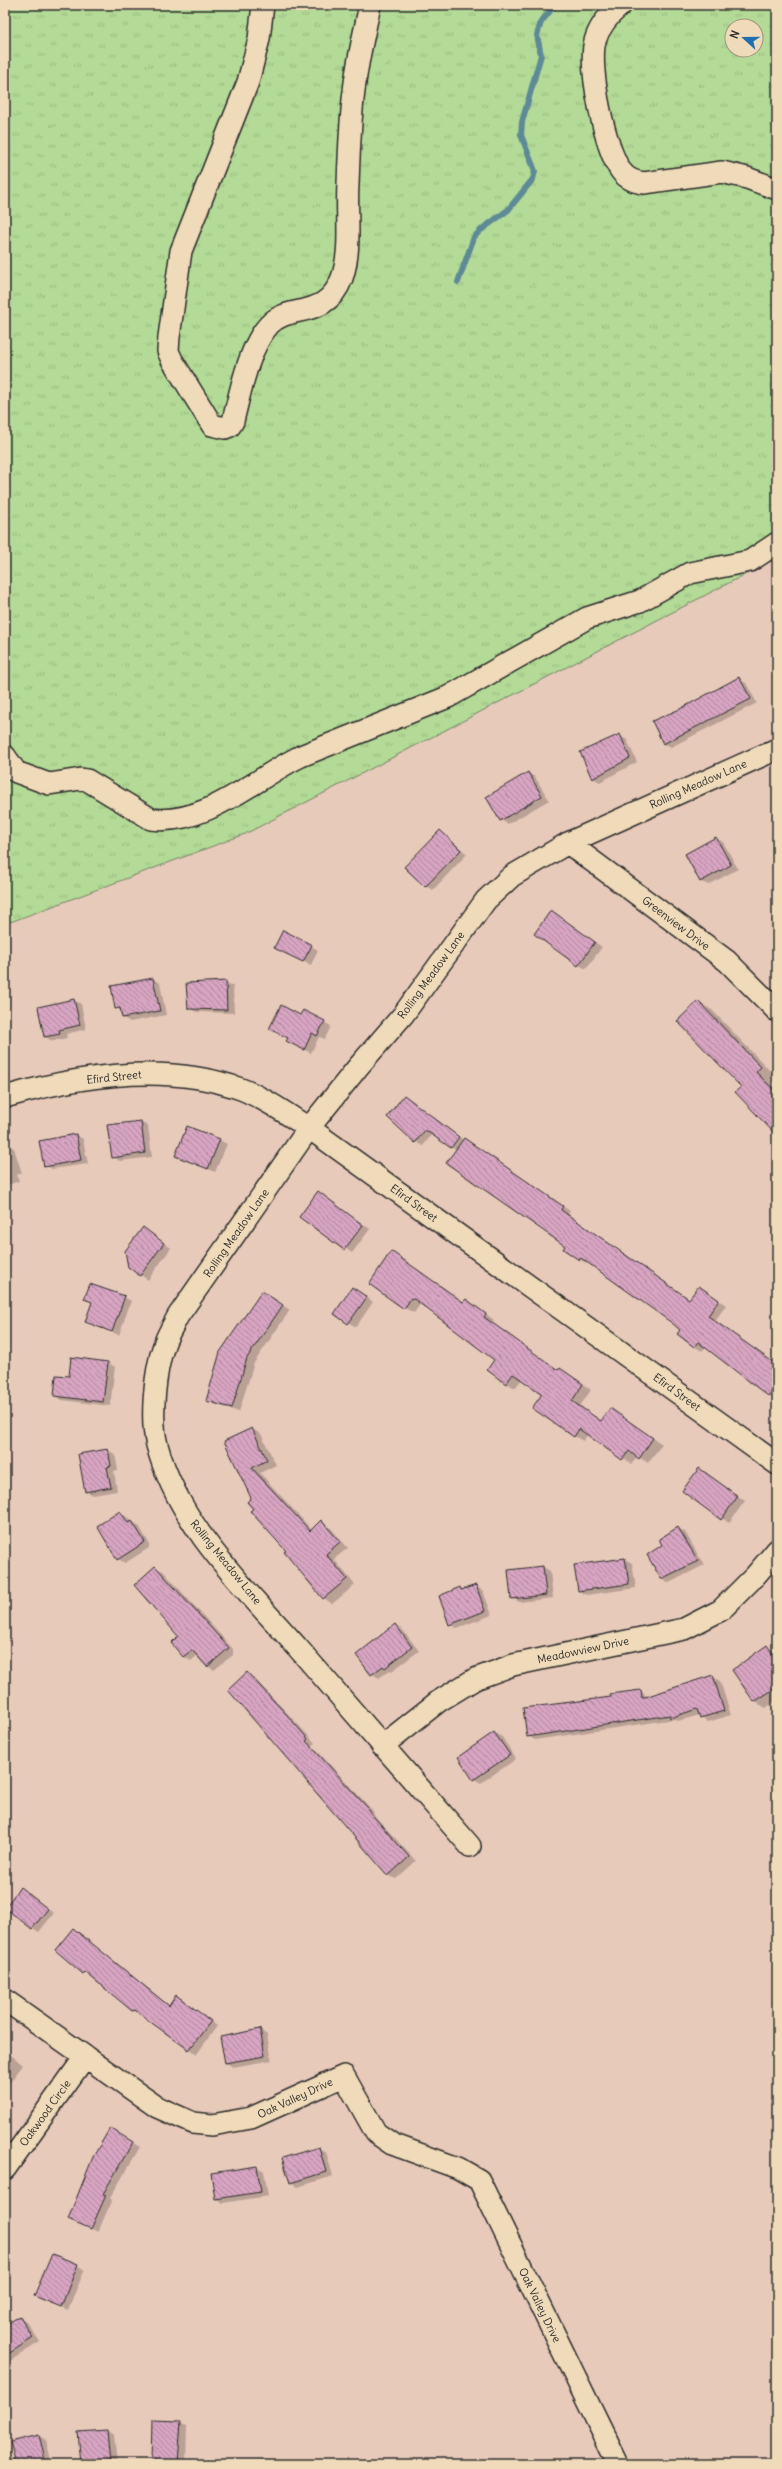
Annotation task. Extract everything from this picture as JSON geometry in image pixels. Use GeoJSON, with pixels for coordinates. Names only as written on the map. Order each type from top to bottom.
{"type":"FeatureCollection","features":[{"type":"Feature","properties":{"kind":"street"},"geometry":{"type":"LineString","coordinates":[[263,5],[259,39],[248,82],[181,251],[169,337],[168,351],[172,360],[212,425],[219,428],[230,426],[233,421],[253,353],[268,325],[275,319],[313,308],[323,302],[337,289],[342,278],[346,254],[348,186],[354,91],[370,5]]}},
{"type":"Feature","properties":{"kind":"street"},"geometry":{"type":"LineString","coordinates":[[622,5],[599,31],[593,55],[594,78],[602,118],[620,170],[634,182],[644,183],[722,172],[747,178],[777,189]]}},
{"type":"Feature","properties":{"kind":"street"},"geometry":{"type":"LineString","coordinates":[[5,756],[16,772],[49,784],[81,779],[87,780],[151,819],[161,820],[203,811],[236,795],[287,762],[448,697],[586,618],[640,600],[690,573],[750,561],[762,555],[777,543]]}},
{"type":"Feature","properties":{"kind":"street","name":"Rolling Meadow Lane"},"geometry":{"type":"LineString","coordinates":[[470,1846],[219,1557],[180,1504],[169,1480],[156,1443],[154,1410],[157,1377],[164,1345],[178,1316],[309,1128],[358,1067],[403,1015],[486,900],[512,876],[568,843],[777,749]]}},
{"type":"Feature","properties":{"kind":"street","name":"Greenview Drive"},"geometry":{"type":"LineString","coordinates":[[568,843],[727,962],[777,1011]]}},
{"type":"Feature","properties":{"kind":"street","name":"Efird Street"},"geometry":{"type":"LineString","coordinates":[[5,1097],[87,1080],[146,1074],[179,1074],[211,1080],[242,1089],[309,1128],[777,1464]]}},
{"type":"Feature","properties":{"kind":"street","name":"Meadowview Drive"},"geometry":{"type":"LineString","coordinates":[[382,1746],[439,1701],[475,1678],[513,1665],[684,1629],[721,1610],[755,1576],[777,1550]]}},
{"type":"Feature","properties":{"kind":"street","name":"Oak Valley Drive"},"geometry":{"type":"LineString","coordinates":[[5,2000],[85,2057],[170,2114],[193,2123],[212,2125],[251,2118],[344,2076],[376,2133],[392,2144],[458,2168],[479,2180],[618,2464]]}},
{"type":"Feature","properties":{"kind":"street","name":"Oakwood Circle"},"geometry":{"type":"LineString","coordinates":[[5,2169],[85,2057]]}},
{"type":"Feature","properties":{"kind":"green space"},"geometry":{"type":"Polygon","coordinates":[[[5,5],[777,5],[777,558],[245,834],[5,924],[5,5]]]}},
{"type":"Feature","properties":{"kind":"building"},"geometry":{"type":"Polygon","coordinates":[[[739,677],[751,699],[663,744],[652,721],[680,709],[739,677]]]}},
{"type":"Feature","properties":{"kind":"building"},"geometry":{"type":"Polygon","coordinates":[[[620,734],[630,758],[592,779],[580,752],[620,734]]]}},
{"type":"Feature","properties":{"kind":"building"},"geometry":{"type":"Polygon","coordinates":[[[528,772],[542,796],[500,821],[486,797],[528,772]]]}},
{"type":"Feature","properties":{"kind":"building"},"geometry":{"type":"Polygon","coordinates":[[[440,830],[461,850],[425,887],[404,867],[440,830]]]}},
{"type":"Feature","properties":{"kind":"building"},"geometry":{"type":"Polygon","coordinates":[[[716,837],[731,865],[700,882],[685,854],[716,837]]]}},
{"type":"Feature","properties":{"kind":"building"},"geometry":{"type":"Polygon","coordinates":[[[551,910],[595,942],[578,966],[534,934],[551,910]]]}},
{"type":"Feature","properties":{"kind":"building"},"geometry":{"type":"Polygon","coordinates":[[[283,930],[312,945],[303,962],[274,948],[283,930]]]}},
{"type":"Feature","properties":{"kind":"building"},"geometry":{"type":"Polygon","coordinates":[[[153,978],[160,1011],[122,1018],[120,1008],[115,1009],[111,986],[153,978]]]}},
{"type":"Feature","properties":{"kind":"building"},"geometry":{"type":"Polygon","coordinates":[[[226,981],[227,1010],[188,1009],[186,983],[226,981]]]}},
{"type":"Feature","properties":{"kind":"building"},"geometry":{"type":"Polygon","coordinates":[[[74,999],[80,1025],[59,1030],[60,1034],[44,1037],[38,1007],[74,999]]]}},
{"type":"Feature","properties":{"kind":"building"},"geometry":{"type":"Polygon","coordinates":[[[698,1001],[761,1067],[756,1072],[777,1093],[777,1136],[735,1092],[741,1087],[677,1021],[698,1001]]]}},
{"type":"Feature","properties":{"kind":"building"},"geometry":{"type":"Polygon","coordinates":[[[281,1005],[300,1015],[303,1010],[325,1021],[317,1036],[312,1033],[304,1050],[286,1041],[288,1038],[269,1029],[281,1005]]]}},
{"type":"Feature","properties":{"kind":"building"},"geometry":{"type":"Polygon","coordinates":[[[404,1095],[459,1137],[451,1148],[425,1130],[415,1143],[387,1117],[404,1095]]]}},
{"type":"Feature","properties":{"kind":"building"},"geometry":{"type":"Polygon","coordinates":[[[141,1121],[145,1153],[112,1158],[107,1125],[141,1121]]]}},
{"type":"Feature","properties":{"kind":"building"},"geometry":{"type":"Polygon","coordinates":[[[187,1126],[220,1139],[208,1169],[175,1156],[187,1126]]]}},
{"type":"Feature","properties":{"kind":"building"},"geometry":{"type":"Polygon","coordinates":[[[76,1134],[81,1160],[44,1167],[39,1141],[76,1134]]]}},
{"type":"Feature","properties":{"kind":"building"},"geometry":{"type":"Polygon","coordinates":[[[464,1138],[563,1206],[561,1210],[689,1299],[699,1286],[719,1300],[708,1316],[777,1365],[777,1384],[768,1396],[698,1342],[694,1347],[677,1334],[680,1330],[672,1323],[581,1258],[579,1260],[563,1249],[565,1246],[446,1163],[464,1138]]]}},
{"type":"Feature","properties":{"kind":"building"},"geometry":{"type":"Polygon","coordinates":[[[318,1191],[363,1225],[344,1250],[299,1217],[318,1191]]]}},
{"type":"Feature","properties":{"kind":"building"},"geometry":{"type":"Polygon","coordinates":[[[143,1227],[164,1243],[140,1276],[128,1267],[125,1251],[143,1227]]]}},
{"type":"Feature","properties":{"kind":"building"},"geometry":{"type":"Polygon","coordinates":[[[391,1251],[463,1302],[466,1299],[486,1314],[484,1317],[558,1370],[560,1368],[583,1384],[572,1401],[601,1421],[610,1408],[653,1438],[639,1459],[629,1451],[622,1460],[579,1429],[574,1437],[532,1408],[542,1394],[513,1374],[506,1384],[487,1370],[494,1360],[414,1299],[411,1298],[404,1309],[369,1284],[391,1251]]]}},
{"type":"Feature","properties":{"kind":"building"},"geometry":{"type":"Polygon","coordinates":[[[90,1284],[125,1296],[112,1332],[85,1322],[92,1302],[84,1299],[90,1284]]]}},
{"type":"Feature","properties":{"kind":"building"},"geometry":{"type":"Polygon","coordinates":[[[352,1287],[367,1297],[348,1324],[334,1314],[352,1287]]]}},
{"type":"Feature","properties":{"kind":"building"},"geometry":{"type":"Polygon","coordinates":[[[262,1291],[283,1305],[247,1358],[232,1408],[206,1401],[220,1352],[262,1291]]]}},
{"type":"Feature","properties":{"kind":"building"},"geometry":{"type":"Polygon","coordinates":[[[71,1357],[108,1362],[103,1402],[54,1396],[56,1375],[69,1376],[71,1357]]]}},
{"type":"Feature","properties":{"kind":"building"},"geometry":{"type":"Polygon","coordinates":[[[252,1428],[267,1460],[252,1468],[310,1531],[321,1520],[340,1542],[326,1554],[347,1579],[323,1599],[284,1552],[286,1551],[250,1511],[253,1509],[247,1502],[251,1498],[224,1441],[252,1428]]]}},
{"type":"Feature","properties":{"kind":"building"},"geometry":{"type":"Polygon","coordinates":[[[108,1449],[111,1466],[107,1467],[111,1487],[85,1492],[78,1454],[108,1449]]]}},
{"type":"Feature","properties":{"kind":"building"},"geometry":{"type":"Polygon","coordinates":[[[699,1468],[738,1496],[721,1520],[682,1491],[699,1468]]]}},
{"type":"Feature","properties":{"kind":"building"},"geometry":{"type":"Polygon","coordinates":[[[120,1511],[128,1523],[132,1521],[145,1542],[117,1560],[97,1526],[120,1511]]]}},
{"type":"Feature","properties":{"kind":"building"},"geometry":{"type":"Polygon","coordinates":[[[678,1527],[698,1561],[661,1579],[647,1555],[662,1545],[659,1539],[678,1527]]]}},
{"type":"Feature","properties":{"kind":"building"},"geometry":{"type":"Polygon","coordinates":[[[625,1558],[629,1584],[578,1591],[574,1565],[625,1558]]]}},
{"type":"Feature","properties":{"kind":"building"},"geometry":{"type":"Polygon","coordinates":[[[155,1566],[229,1648],[207,1667],[192,1650],[183,1657],[171,1643],[178,1636],[134,1585],[155,1566]]]}},
{"type":"Feature","properties":{"kind":"building"},"geometry":{"type":"Polygon","coordinates":[[[543,1566],[546,1595],[511,1599],[508,1570],[543,1566]]]}},
{"type":"Feature","properties":{"kind":"building"},"geometry":{"type":"Polygon","coordinates":[[[476,1585],[485,1611],[449,1625],[439,1596],[460,1587],[461,1590],[476,1585]]]}},
{"type":"Feature","properties":{"kind":"building"},"geometry":{"type":"Polygon","coordinates":[[[395,1624],[412,1647],[385,1668],[383,1666],[371,1675],[356,1655],[395,1624]]]}},
{"type":"Feature","properties":{"kind":"building"},"geometry":{"type":"Polygon","coordinates":[[[767,1645],[777,1660],[777,1687],[754,1702],[732,1670],[767,1645]]]}},
{"type":"Feature","properties":{"kind":"building"},"geometry":{"type":"Polygon","coordinates":[[[247,1672],[287,1715],[308,1739],[306,1741],[368,1808],[367,1809],[409,1857],[388,1876],[228,1690],[247,1672]]]}},
{"type":"Feature","properties":{"kind":"building"},"geometry":{"type":"Polygon","coordinates":[[[713,1675],[724,1711],[700,1718],[697,1709],[670,1718],[670,1715],[527,1737],[523,1708],[611,1697],[610,1694],[641,1690],[642,1698],[713,1675]]]}},
{"type":"Feature","properties":{"kind":"building"},"geometry":{"type":"Polygon","coordinates":[[[494,1732],[510,1755],[473,1780],[458,1757],[494,1732]]]}},
{"type":"Feature","properties":{"kind":"building"},"geometry":{"type":"Polygon","coordinates":[[[20,1887],[48,1909],[32,1929],[5,1908],[20,1887]]]}},
{"type":"Feature","properties":{"kind":"building"},"geometry":{"type":"Polygon","coordinates":[[[73,1928],[169,2006],[176,1995],[211,2021],[189,2050],[134,2010],[132,2011],[85,1972],[83,1974],[55,1950],[73,1928]]]}},
{"type":"Feature","properties":{"kind":"building"},"geometry":{"type":"Polygon","coordinates":[[[260,2029],[265,2056],[225,2063],[220,2037],[260,2029]]]}},
{"type":"Feature","properties":{"kind":"building"},"geometry":{"type":"Polygon","coordinates":[[[110,2128],[133,2142],[103,2194],[106,2195],[91,2229],[68,2219],[93,2157],[110,2128]]]}},
{"type":"Feature","properties":{"kind":"building"},"geometry":{"type":"Polygon","coordinates":[[[319,2147],[326,2172],[290,2183],[282,2158],[319,2147]]]}},
{"type":"Feature","properties":{"kind":"building"},"geometry":{"type":"Polygon","coordinates":[[[257,2166],[261,2192],[215,2199],[211,2173],[257,2166]]]}},
{"type":"Feature","properties":{"kind":"building"},"geometry":{"type":"Polygon","coordinates":[[[52,2254],[78,2264],[61,2307],[34,2296],[52,2254]]]}},
{"type":"Feature","properties":{"kind":"building"},"geometry":{"type":"Polygon","coordinates":[[[20,2316],[33,2338],[5,2356],[5,2325],[20,2316]]]}},
{"type":"Feature","properties":{"kind":"building"},"geometry":{"type":"Polygon","coordinates":[[[152,2420],[181,2421],[178,2464],[151,2462],[152,2420]]]}},
{"type":"Feature","properties":{"kind":"building"},"geometry":{"type":"Polygon","coordinates":[[[107,2430],[110,2464],[81,2464],[78,2432],[107,2430]]]}},
{"type":"Feature","properties":{"kind":"building"},"geometry":{"type":"Polygon","coordinates":[[[39,2435],[46,2464],[16,2464],[10,2442],[39,2435]]]}},
{"type":"Feature","properties":{"kind":"waterway"},"geometry":{"type":"LineString","coordinates":[[458,282],[474,237],[508,210],[533,179],[535,171],[521,135],[522,122],[541,55],[537,35],[541,22],[555,5]]}}]}
